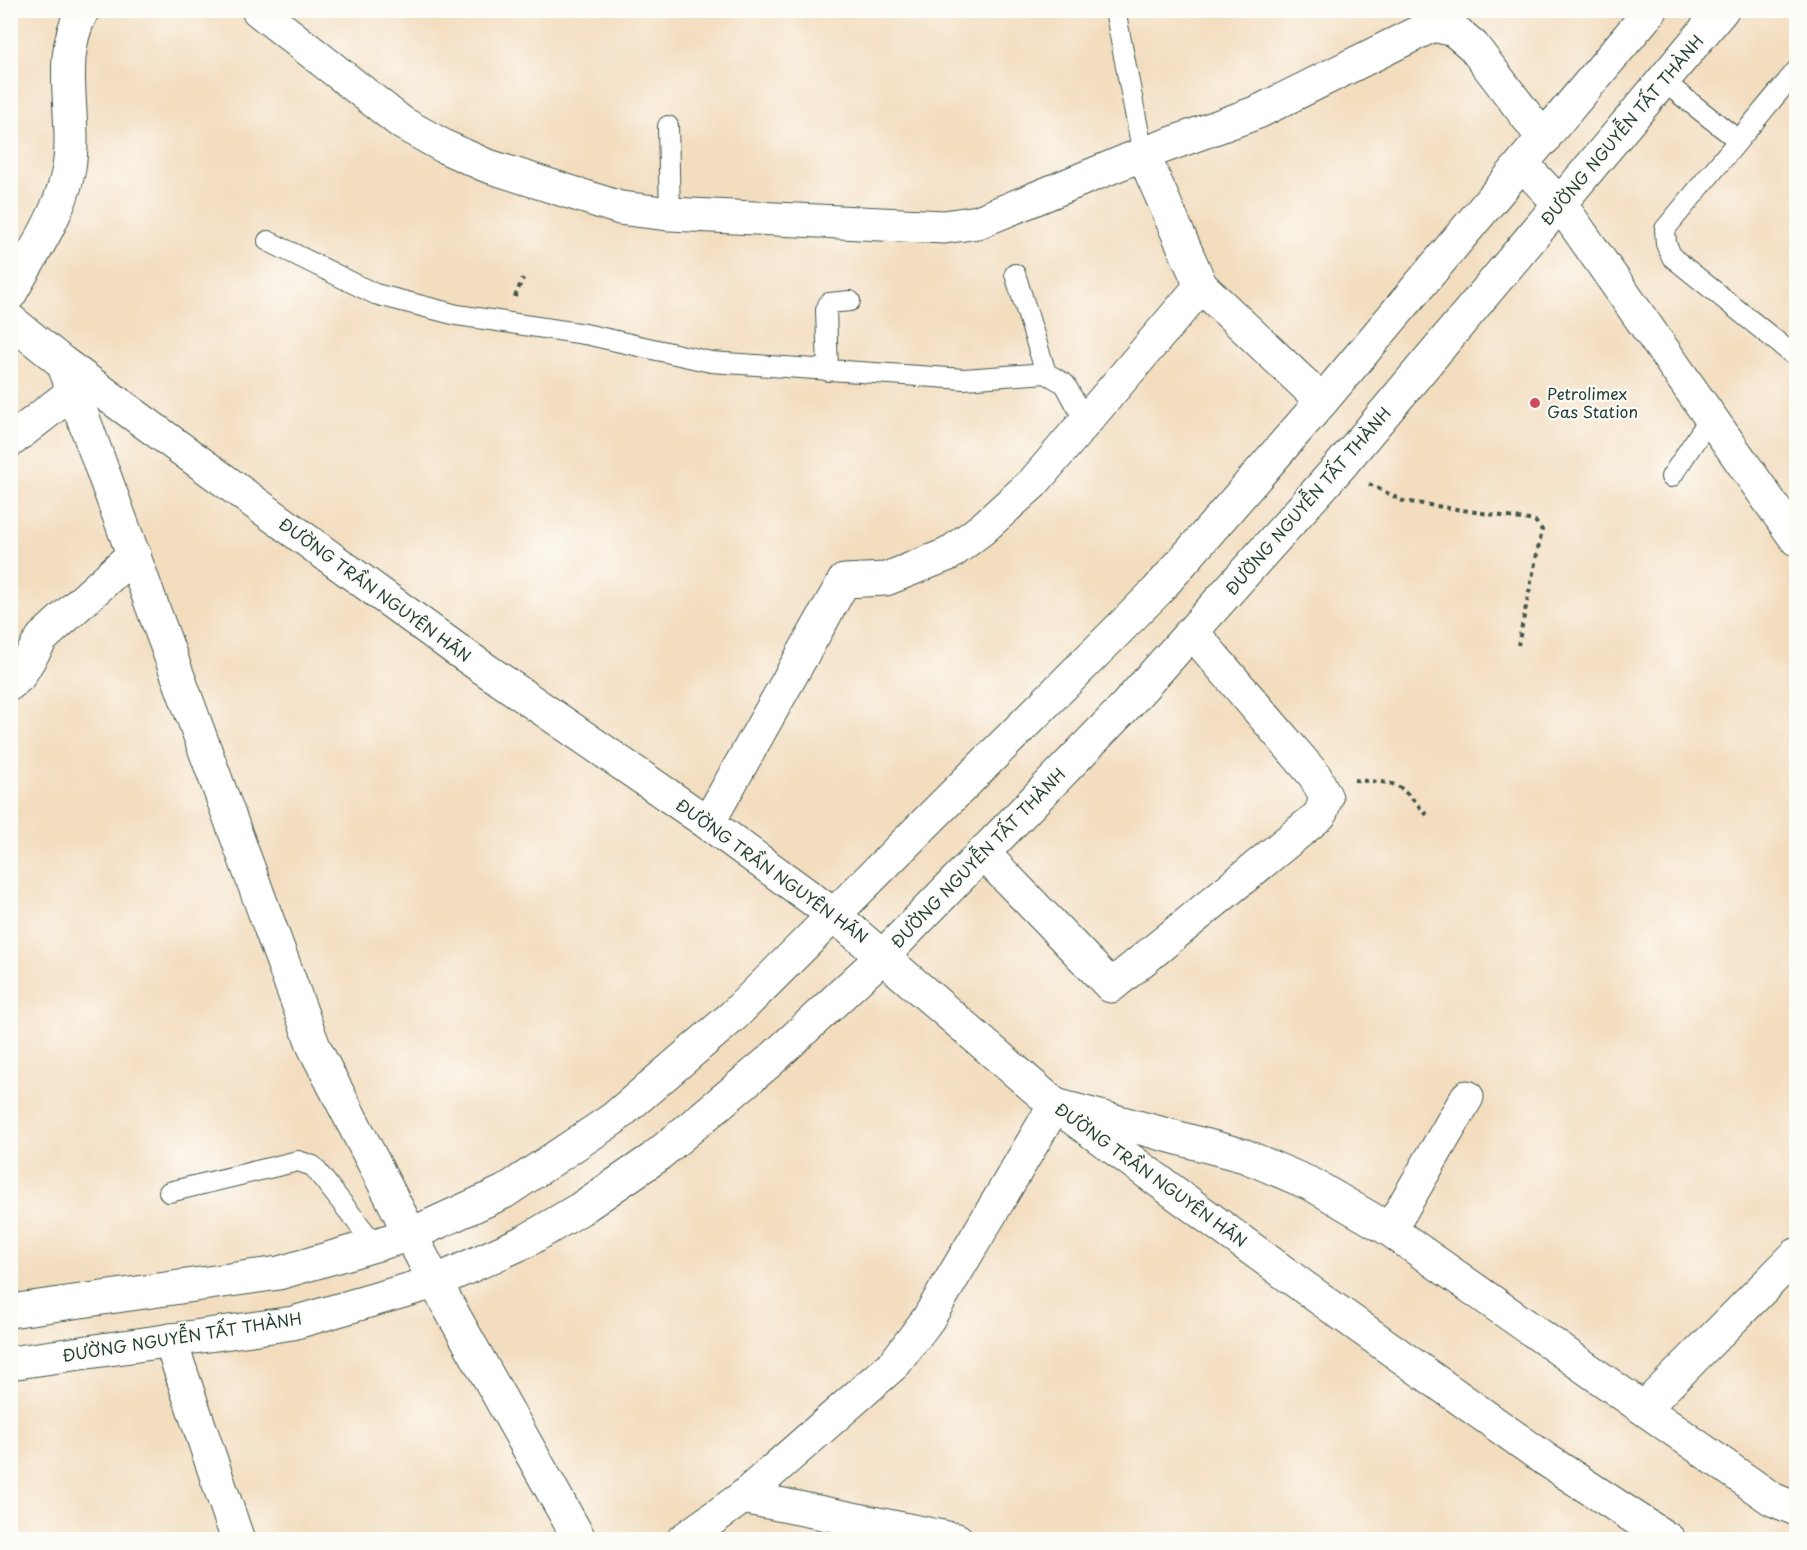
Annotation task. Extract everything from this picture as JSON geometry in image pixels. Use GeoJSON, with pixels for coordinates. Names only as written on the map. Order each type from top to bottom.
{"type":"FeatureCollection","features":[{"type":"Feature","properties":{"kind":"street"},"geometry":{"type":"LineString","coordinates":[[10,294],[53,216],[68,173],[70,108],[68,70],[74,26],[83,10]]}},
{"type":"Feature","properties":{"kind":"street"},"geometry":{"type":"LineString","coordinates":[[258,10],[402,123],[445,147],[485,165],[620,208],[670,214],[944,227],[978,222],[1143,154],[1258,112],[1433,25],[1454,30],[1473,46],[1544,139]]}},
{"type":"Feature","properties":{"kind":"street"},"geometry":{"type":"LineString","coordinates":[[10,1311],[279,1273],[412,1234],[504,1192],[613,1119],[733,1016],[1157,591],[1322,401],[1651,10]]}},
{"type":"Feature","properties":{"kind":"street","name":"ĐƯỜNG NGUYỄN TẤT THÀNH"},"geometry":{"type":"LineString","coordinates":[[10,1363],[292,1323],[435,1282],[526,1241],[580,1209],[653,1159],[770,1061],[884,955],[1193,633],[1340,466],[1561,205],[1722,10]]}},
{"type":"Feature","properties":{"kind":"street"},"geometry":{"type":"LineString","coordinates":[[1143,154],[1202,286],[1322,401]]}},
{"type":"Feature","properties":{"kind":"street"},"geometry":{"type":"LineString","coordinates":[[1522,165],[1561,205],[1793,526]]}},
{"type":"Feature","properties":{"kind":"street"},"geometry":{"type":"LineString","coordinates":[[708,823],[844,581],[886,579],[949,554],[982,529],[1033,483],[1202,286]]}},
{"type":"Feature","properties":{"kind":"street","name":"ĐƯỜNG TRẦN NGUYÊN HÃN"},"geometry":{"type":"LineString","coordinates":[[10,320],[69,377],[708,823],[834,915],[884,955],[1055,1105],[1300,1285],[1526,1446],[1670,1539]]}},
{"type":"Feature","properties":{"kind":"street"},"geometry":{"type":"LineString","coordinates":[[10,441],[69,377],[314,1047],[435,1282],[580,1539]]}},
{"type":"Feature","properties":{"kind":"street"},"geometry":{"type":"LineString","coordinates":[[10,684],[19,676],[42,638],[134,554]]}},
{"type":"Feature","properties":{"kind":"street"},"geometry":{"type":"LineString","coordinates":[[983,853],[1111,986],[1320,814],[1326,798],[1315,776],[1193,633]]}},
{"type":"Feature","properties":{"kind":"street"},"geometry":{"type":"LineString","coordinates":[[1390,1230],[1467,1097]]}},
{"type":"Feature","properties":{"kind":"street"},"geometry":{"type":"LineString","coordinates":[[682,1539],[743,1497],[895,1363],[928,1319],[1055,1105],[1245,1156],[1313,1185],[1390,1230],[1773,1498],[1797,1509]]}},
{"type":"Feature","properties":{"kind":"street"},"geometry":{"type":"LineString","coordinates":[[1644,1408],[1797,1255]]}},
{"type":"Feature","properties":{"kind":"street"},"geometry":{"type":"LineString","coordinates":[[170,1340],[238,1539]]}},
{"type":"Feature","properties":{"kind":"street"},"geometry":{"type":"LineString","coordinates":[[743,1497],[957,1539]]}},
{"type":"Feature","properties":{"kind":"lane"},"geometry":{"type":"LineString","coordinates":[[1115,10],[1143,154]]}},
{"type":"Feature","properties":{"kind":"lane"},"geometry":{"type":"LineString","coordinates":[[1797,71],[1665,229],[1666,244],[1672,257],[1797,357]]}},
{"type":"Feature","properties":{"kind":"lane"},"geometry":{"type":"LineString","coordinates":[[1663,81],[1738,140]]}},
{"type":"Feature","properties":{"kind":"lane"},"geometry":{"type":"LineString","coordinates":[[668,126],[670,214]]}},
{"type":"Feature","properties":{"kind":"lane"},"geometry":{"type":"LineString","coordinates":[[268,240],[375,294],[457,315],[585,334],[711,363],[964,379],[1046,373],[1065,384],[1085,421]]}},
{"type":"Feature","properties":{"kind":"lane"},"geometry":{"type":"LineString","coordinates":[[1015,274],[1046,373]]}},
{"type":"Feature","properties":{"kind":"lane"},"geometry":{"type":"LineString","coordinates":[[828,371],[826,309],[828,303],[850,301]]}},
{"type":"Feature","properties":{"kind":"lane"},"geometry":{"type":"LineString","coordinates":[[1671,477],[1712,416]]}},
{"type":"Feature","properties":{"kind":"lane"},"geometry":{"type":"LineString","coordinates":[[169,1192],[298,1161],[314,1166],[375,1245]]}},
{"type":"Feature","properties":{"kind":"path"},"geometry":{"type":"LineString","coordinates":[[1340,466],[1381,492],[1403,501],[1535,521],[1542,530],[1518,645]]}},
{"type":"Feature","properties":{"kind":"path"},"geometry":{"type":"LineString","coordinates":[[1315,776],[1389,781],[1400,785],[1427,815]]}},
{"type":"Feature","properties":{"kind":"place","name":"Petrolimex Gas Station"},"geometry":{"type":"Point","coordinates":[1535,403]}}]}
